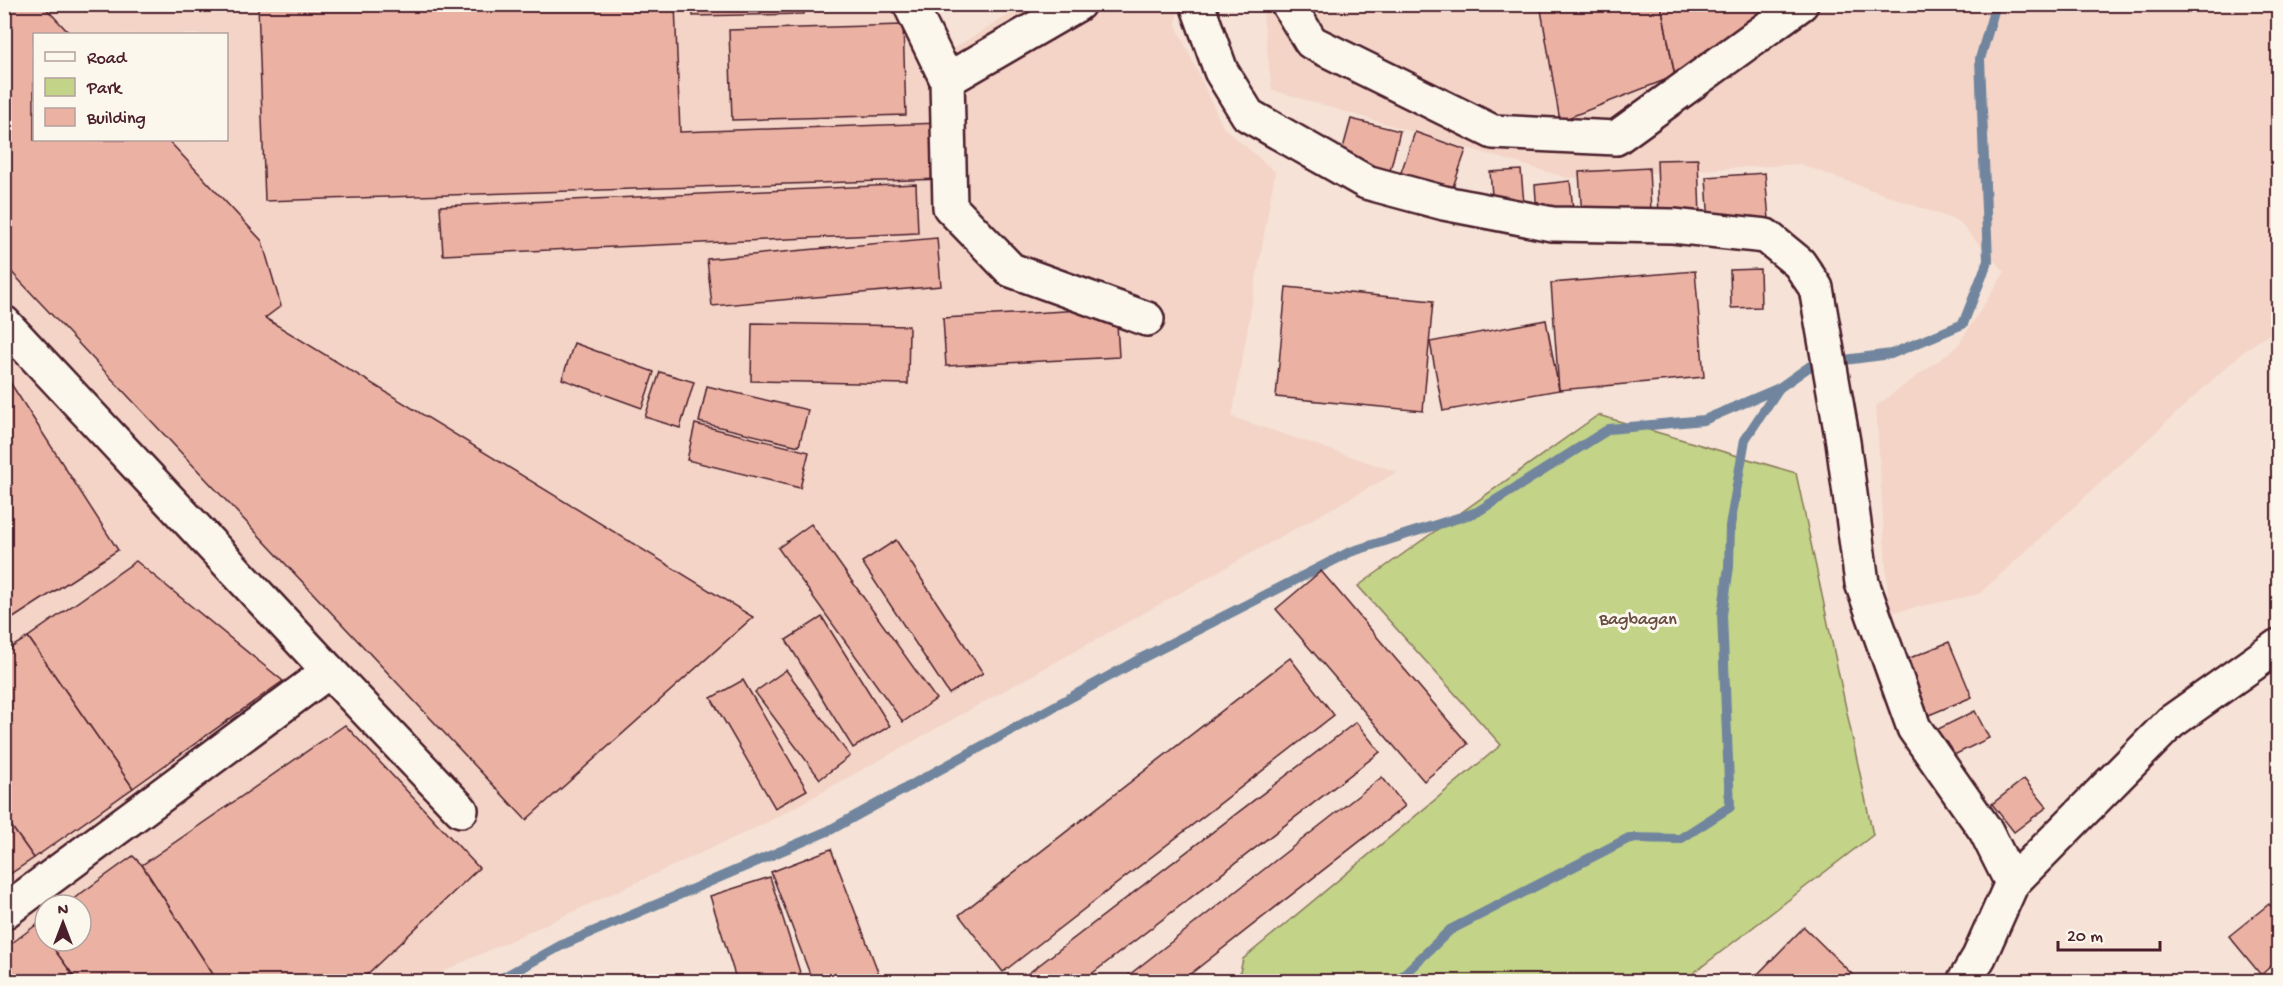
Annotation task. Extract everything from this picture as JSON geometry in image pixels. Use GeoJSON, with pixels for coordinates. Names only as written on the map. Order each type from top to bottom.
{"type":"FeatureCollection","features":[{"type":"Feature","properties":{"kind":"street"},"geometry":{"type":"LineString","coordinates":[[910,4],[947,80],[950,207],[1011,270],[1147,319]]}},
{"type":"Feature","properties":{"kind":"street"},"geometry":{"type":"LineString","coordinates":[[947,80],[1078,4]]}},
{"type":"Feature","properties":{"kind":"street"},"geometry":{"type":"LineString","coordinates":[[1197,4],[1221,70],[1248,116],[1366,182],[1444,203],[1552,224],[1673,226],[1766,236],[1798,263],[1816,288],[1844,442],[1862,583],[1914,728],[1986,831],[2012,882]]}},
{"type":"Feature","properties":{"kind":"street"},"geometry":{"type":"LineString","coordinates":[[1288,4],[1311,42],[1493,132],[1616,138],[1801,4]]}},
{"type":"Feature","properties":{"kind":"street"},"geometry":{"type":"LineString","coordinates":[[4,322],[461,810]]}},
{"type":"Feature","properties":{"kind":"street"},"geometry":{"type":"LineString","coordinates":[[1964,981],[1979,957],[2012,882],[2171,722],[2278,646]]}},
{"type":"Feature","properties":{"kind":"street"},"geometry":{"type":"LineString","coordinates":[[4,912],[329,671]]}},
{"type":"Feature","properties":{"kind":"shaded area"},"geometry":{"type":"Polygon","coordinates":[[[5,5],[926,5],[946,53],[1025,5],[1178,5],[1176,25],[1223,127],[1275,172],[1232,417],[1397,472],[768,822],[422,981],[5,982],[5,5]]]}},
{"type":"Feature","properties":{"kind":"shaded area"},"geometry":{"type":"Polygon","coordinates":[[[1262,5],[2278,5],[2278,328],[2245,350],[1979,594],[1889,613],[1876,406],[1957,347],[2005,272],[1958,221],[1800,164],[1568,178],[1272,90],[1262,5]]]}},
{"type":"Feature","properties":{"kind":"green space","name":"Bagbagan"},"geometry":{"type":"Polygon","coordinates":[[[1598,415],[1796,473],[1873,835],[1683,981],[1238,981],[1243,959],[1501,745],[1358,586],[1598,415]]]}},
{"type":"Feature","properties":{"kind":"building"},"geometry":{"type":"Polygon","coordinates":[[[4,4],[42,4],[69,33],[33,33],[33,141],[169,141],[262,241],[281,306],[265,318],[753,617],[526,820],[4,264],[4,4]]]}},
{"type":"Feature","properties":{"kind":"building"},"geometry":{"type":"Polygon","coordinates":[[[258,4],[675,4],[680,132],[941,123],[943,179],[265,201],[258,4]]]}},
{"type":"Feature","properties":{"kind":"building"},"geometry":{"type":"Polygon","coordinates":[[[693,4],[804,4],[804,14],[693,16],[693,4]]]}},
{"type":"Feature","properties":{"kind":"building"},"geometry":{"type":"Polygon","coordinates":[[[1540,4],[1661,4],[1675,76],[1560,121],[1540,4]]]}},
{"type":"Feature","properties":{"kind":"building"},"geometry":{"type":"Polygon","coordinates":[[[1661,4],[1772,4],[1675,76],[1661,4]]]}},
{"type":"Feature","properties":{"kind":"building"},"geometry":{"type":"Polygon","coordinates":[[[903,25],[906,115],[732,120],[729,30],[903,25]]]}},
{"type":"Feature","properties":{"kind":"building"},"geometry":{"type":"Polygon","coordinates":[[[1351,119],[1400,131],[1389,175],[1339,163],[1351,119]]]}},
{"type":"Feature","properties":{"kind":"building"},"geometry":{"type":"Polygon","coordinates":[[[1415,132],[1466,150],[1448,201],[1397,184],[1415,132]]]}},
{"type":"Feature","properties":{"kind":"building"},"geometry":{"type":"Polygon","coordinates":[[[1698,159],[1700,217],[1659,219],[1657,160],[1698,159]]]}},
{"type":"Feature","properties":{"kind":"building"},"geometry":{"type":"Polygon","coordinates":[[[1649,168],[1651,213],[1582,217],[1579,172],[1649,168]]]}},
{"type":"Feature","properties":{"kind":"building"},"geometry":{"type":"Polygon","coordinates":[[[1521,170],[1524,204],[1493,206],[1490,172],[1521,170]]]}},
{"type":"Feature","properties":{"kind":"building"},"geometry":{"type":"Polygon","coordinates":[[[1765,173],[1769,220],[1709,225],[1706,177],[1765,173]]]}},
{"type":"Feature","properties":{"kind":"building"},"geometry":{"type":"Polygon","coordinates":[[[1570,181],[1573,210],[1537,213],[1535,185],[1570,181]]]}},
{"type":"Feature","properties":{"kind":"building"},"geometry":{"type":"Polygon","coordinates":[[[916,184],[918,233],[443,255],[440,206],[916,184]]]}},
{"type":"Feature","properties":{"kind":"building"},"geometry":{"type":"Polygon","coordinates":[[[937,238],[941,286],[712,306],[707,259],[937,238]]]}},
{"type":"Feature","properties":{"kind":"building"},"geometry":{"type":"Polygon","coordinates":[[[1760,269],[1761,307],[1731,308],[1730,270],[1760,269]]]}},
{"type":"Feature","properties":{"kind":"building"},"geometry":{"type":"Polygon","coordinates":[[[1695,271],[1704,377],[1559,390],[1551,283],[1695,271]]]}},
{"type":"Feature","properties":{"kind":"building"},"geometry":{"type":"Polygon","coordinates":[[[1286,287],[1433,301],[1423,411],[1276,397],[1286,287]]]}},
{"type":"Feature","properties":{"kind":"building"},"geometry":{"type":"Polygon","coordinates":[[[1116,308],[1119,357],[946,366],[943,318],[1116,308]]]}},
{"type":"Feature","properties":{"kind":"building"},"geometry":{"type":"Polygon","coordinates":[[[1546,320],[1559,390],[1443,411],[1430,342],[1546,320]]]}},
{"type":"Feature","properties":{"kind":"building"},"geometry":{"type":"Polygon","coordinates":[[[752,323],[909,326],[908,384],[751,381],[752,323]]]}},
{"type":"Feature","properties":{"kind":"building"},"geometry":{"type":"Polygon","coordinates":[[[574,343],[654,372],[642,408],[562,379],[574,343]]]}},
{"type":"Feature","properties":{"kind":"building"},"geometry":{"type":"Polygon","coordinates":[[[660,372],[694,382],[680,428],[645,417],[660,372]]]}},
{"type":"Feature","properties":{"kind":"building"},"geometry":{"type":"Polygon","coordinates":[[[4,373],[118,550],[4,624],[4,373]]]}},
{"type":"Feature","properties":{"kind":"building"},"geometry":{"type":"Polygon","coordinates":[[[707,386],[808,410],[799,446],[699,422],[707,386]]]}},
{"type":"Feature","properties":{"kind":"building"},"geometry":{"type":"Polygon","coordinates":[[[695,424],[809,452],[800,488],[687,460],[695,424]]]}},
{"type":"Feature","properties":{"kind":"building"},"geometry":{"type":"Polygon","coordinates":[[[811,524],[936,699],[903,722],[778,548],[811,524]]]}},
{"type":"Feature","properties":{"kind":"building"},"geometry":{"type":"Polygon","coordinates":[[[896,540],[983,673],[949,694],[862,562],[896,540]]]}},
{"type":"Feature","properties":{"kind":"building"},"geometry":{"type":"Polygon","coordinates":[[[136,561],[283,681],[133,788],[28,637],[136,561]]]}},
{"type":"Feature","properties":{"kind":"building"},"geometry":{"type":"Polygon","coordinates":[[[1321,571],[1468,744],[1424,781],[1276,609],[1321,571]]]}},
{"type":"Feature","properties":{"kind":"building"},"geometry":{"type":"Polygon","coordinates":[[[822,617],[890,726],[853,748],[786,640],[822,617]]]}},
{"type":"Feature","properties":{"kind":"building"},"geometry":{"type":"Polygon","coordinates":[[[28,637],[133,788],[34,858],[4,816],[4,652],[28,637]]]}},
{"type":"Feature","properties":{"kind":"building"},"geometry":{"type":"Polygon","coordinates":[[[1949,642],[1972,697],[1929,715],[1905,660],[1949,642]]]}},
{"type":"Feature","properties":{"kind":"building"},"geometry":{"type":"Polygon","coordinates":[[[1290,658],[1334,715],[1003,972],[959,915],[1290,658]]]}},
{"type":"Feature","properties":{"kind":"building"},"geometry":{"type":"Polygon","coordinates":[[[786,670],[850,756],[820,779],[755,692],[786,670]]]}},
{"type":"Feature","properties":{"kind":"building"},"geometry":{"type":"Polygon","coordinates":[[[743,680],[807,790],[775,808],[711,698],[743,680]]]}},
{"type":"Feature","properties":{"kind":"building"},"geometry":{"type":"Polygon","coordinates":[[[1975,711],[1989,738],[1946,759],[1932,732],[1975,711]]]}},
{"type":"Feature","properties":{"kind":"building"},"geometry":{"type":"Polygon","coordinates":[[[1356,722],[1380,752],[1081,982],[1017,982],[1356,722]]]}},
{"type":"Feature","properties":{"kind":"building"},"geometry":{"type":"Polygon","coordinates":[[[345,725],[479,868],[359,982],[218,982],[142,865],[345,725]]]}},
{"type":"Feature","properties":{"kind":"building"},"geometry":{"type":"Polygon","coordinates":[[[1382,777],[1405,806],[1180,982],[1120,982],[1382,777]]]}},
{"type":"Feature","properties":{"kind":"building"},"geometry":{"type":"Polygon","coordinates":[[[2024,779],[2047,807],[2014,832],[1992,804],[2024,779]]]}},
{"type":"Feature","properties":{"kind":"building"},"geometry":{"type":"Polygon","coordinates":[[[4,816],[34,858],[4,878],[4,816]]]}},
{"type":"Feature","properties":{"kind":"building"},"geometry":{"type":"Polygon","coordinates":[[[831,849],[882,982],[813,982],[771,872],[831,849]]]}},
{"type":"Feature","properties":{"kind":"building"},"geometry":{"type":"Polygon","coordinates":[[[133,856],[142,865],[218,982],[78,982],[57,953],[93,953],[93,893],[82,893],[133,856]]]}},
{"type":"Feature","properties":{"kind":"building"},"geometry":{"type":"Polygon","coordinates":[[[770,877],[803,982],[737,982],[710,896],[770,877]]]}},
{"type":"Feature","properties":{"kind":"building"},"geometry":{"type":"Polygon","coordinates":[[[2269,904],[2278,915],[2278,960],[2261,975],[2229,936],[2269,904]]]}},
{"type":"Feature","properties":{"kind":"building"},"geometry":{"type":"Polygon","coordinates":[[[33,927],[33,953],[57,953],[78,982],[4,982],[4,949],[33,927]]]}},
{"type":"Feature","properties":{"kind":"building"},"geometry":{"type":"Polygon","coordinates":[[[1804,927],[1860,982],[1750,982],[1804,927]]]}},
{"type":"Feature","properties":{"kind":"building"},"geometry":{"type":"Polygon","coordinates":[[[2210,976],[2211,982],[2169,982],[2210,976]]]}},
{"type":"Feature","properties":{"kind":"waterway"},"geometry":{"type":"LineString","coordinates":[[495,982],[562,945],[830,830],[1144,657],[1350,552],[1477,512],[1609,429],[1704,420],[1779,388],[1813,364],[1891,354],[1963,324],[1988,261],[1980,59],[1996,4]]}},
{"type":"Feature","properties":{"kind":"waterway"},"geometry":{"type":"LineString","coordinates":[[1396,982],[1450,930],[1629,838],[1680,839],[1730,807],[1722,615],[1729,567],[1730,526],[1745,439],[1779,388]]}}]}
